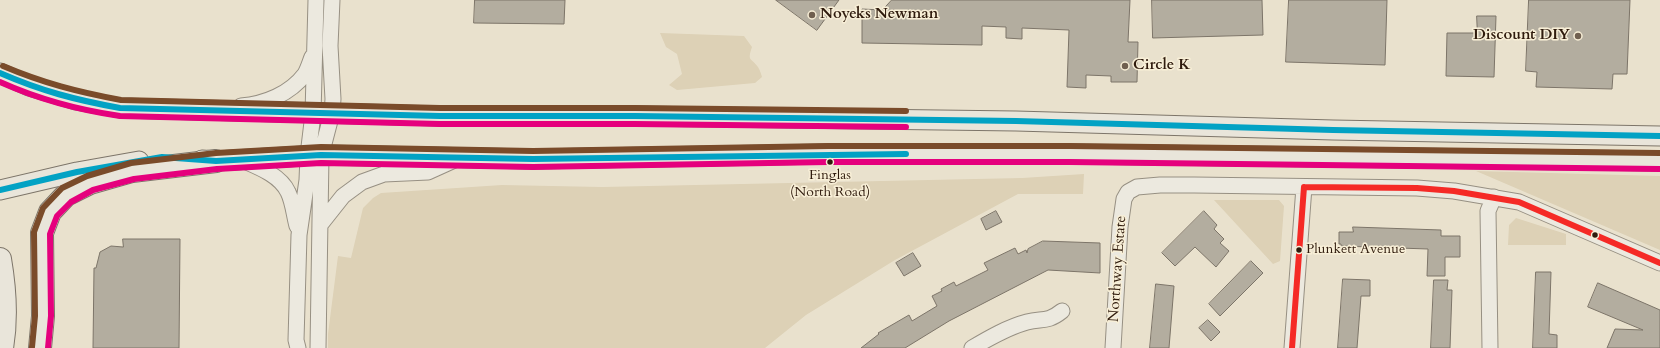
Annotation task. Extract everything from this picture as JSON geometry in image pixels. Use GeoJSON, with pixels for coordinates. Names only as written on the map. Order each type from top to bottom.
{"type":"FeatureCollection","features":[{"type":"Feature","properties":{"kind":"highway"},"geometry":{"type":"LineString","coordinates":[[40,348],[44,316],[42,234],[50,212],[66,195],[90,183],[132,171],[216,161]]}},
{"type":"Feature","properties":{"kind":"highway"},"geometry":{"type":"LineString","coordinates":[[0,259],[4,285],[4,338],[2,348]]}},
{"type":"Feature","properties":{"kind":"main road"},"geometry":{"type":"LineString","coordinates":[[0,73],[29,86],[84,101],[120,108],[440,116],[635,116],[1001,121],[1333,130],[1660,136]]}},
{"type":"Feature","properties":{"kind":"main road"},"geometry":{"type":"LineString","coordinates":[[0,190],[77,172],[162,157],[216,161],[314,155],[533,159],[828,154],[1069,154],[1660,161]]}},
{"type":"Feature","properties":{"kind":"street"},"geometry":{"type":"LineString","coordinates":[[316,0],[313,114],[314,155],[320,225],[318,348]]}},
{"type":"Feature","properties":{"kind":"street"},"geometry":{"type":"LineString","coordinates":[[298,348],[296,340],[299,234],[307,180],[314,155],[332,113],[333,99],[330,46],[332,0]]}},
{"type":"Feature","properties":{"kind":"street"},"geometry":{"type":"LineString","coordinates":[[206,110],[251,105],[277,97],[295,85],[305,73],[313,54],[316,16]]}},
{"type":"Feature","properties":{"kind":"street"},"geometry":{"type":"LineString","coordinates":[[320,225],[343,196],[362,182],[384,174],[428,172],[460,158]]}},
{"type":"Feature","properties":{"kind":"street"},"geometry":{"type":"LineString","coordinates":[[241,159],[274,176],[283,184],[289,193],[299,234]]}},
{"type":"Feature","properties":{"kind":"street","name":"Northway Estate"},"geometry":{"type":"LineString","coordinates":[[1112,348],[1120,228],[1124,199],[1128,192],[1137,187],[1160,185],[1304,187]]}},
{"type":"Feature","properties":{"kind":"street"},"geometry":{"type":"LineString","coordinates":[[1292,348],[1304,187],[1417,188],[1454,191],[1519,202],[1660,263]]}},
{"type":"Feature","properties":{"kind":"street"},"geometry":{"type":"LineString","coordinates":[[1490,348],[1488,211],[1494,197]]}},
{"type":"Feature","properties":{"kind":"street"},"geometry":{"type":"LineString","coordinates":[[972,348],[990,338],[1027,322],[1044,320],[1056,316],[1062,311]]}},
{"type":"Feature","properties":{"kind":"shaded area"},"geometry":{"type":"Polygon","coordinates":[[[660,33],[744,36],[752,47],[750,59],[758,67],[762,77],[755,83],[677,90],[669,85],[682,74],[677,54],[666,47],[660,33]]]}},
{"type":"Feature","properties":{"kind":"shaded area"},"geometry":{"type":"Polygon","coordinates":[[[1476,171],[1660,176],[1660,250],[1476,171]]]}},
{"type":"Feature","properties":{"kind":"shaded area"},"geometry":{"type":"Polygon","coordinates":[[[1084,174],[1083,194],[1018,194],[895,260],[806,315],[765,348],[328,348],[328,334],[338,256],[351,258],[363,208],[373,198],[381,193],[502,185],[602,187],[1022,178],[1084,174]]]}},
{"type":"Feature","properties":{"kind":"shaded area"},"geometry":{"type":"Polygon","coordinates":[[[1214,200],[1279,200],[1284,206],[1280,261],[1273,264],[1214,200]]]}},
{"type":"Feature","properties":{"kind":"shaded area"},"geometry":{"type":"Polygon","coordinates":[[[1516,218],[1566,234],[1566,245],[1508,245],[1509,225],[1516,218]]]}},
{"type":"Feature","properties":{"kind":"building"},"geometry":{"type":"Polygon","coordinates":[[[475,0],[565,0],[564,24],[474,23],[475,0]]]}},
{"type":"Feature","properties":{"kind":"building","name":"Noyeks Newman"},"geometry":{"type":"Polygon","coordinates":[[[776,0],[839,0],[817,30],[776,0]]]}},
{"type":"Feature","properties":{"kind":"building"},"geometry":{"type":"Polygon","coordinates":[[[892,0],[1130,0],[1128,42],[1138,42],[1137,82],[1111,82],[1111,76],[1086,75],[1086,88],[1067,87],[1069,30],[1022,28],[1022,39],[1006,38],[1006,27],[982,26],[982,45],[862,43],[862,9],[882,10],[892,0]]]}},
{"type":"Feature","properties":{"kind":"building"},"geometry":{"type":"Polygon","coordinates":[[[1152,0],[1262,0],[1263,35],[1153,38],[1152,0]]]}},
{"type":"Feature","properties":{"kind":"building"},"geometry":{"type":"Polygon","coordinates":[[[1289,0],[1387,0],[1385,65],[1286,62],[1289,0]]]}},
{"type":"Feature","properties":{"kind":"building","name":"Discount DIY"},"geometry":{"type":"Polygon","coordinates":[[[1529,0],[1630,0],[1627,74],[1613,74],[1612,89],[1536,87],[1537,72],[1526,71],[1529,0]]]}},
{"type":"Feature","properties":{"kind":"building"},"geometry":{"type":"Polygon","coordinates":[[[1477,16],[1496,16],[1494,77],[1446,76],[1447,33],[1477,33],[1477,16]]]}},
{"type":"Feature","properties":{"kind":"building"},"geometry":{"type":"Polygon","coordinates":[[[996,211],[1002,222],[986,230],[981,219],[996,211]]]}},
{"type":"Feature","properties":{"kind":"building"},"geometry":{"type":"Polygon","coordinates":[[[1204,211],[1217,225],[1214,229],[1224,239],[1220,243],[1229,251],[1216,267],[1195,247],[1175,266],[1162,253],[1204,211]]]}},
{"type":"Feature","properties":{"kind":"building"},"geometry":{"type":"Polygon","coordinates":[[[1353,227],[1441,230],[1441,236],[1460,236],[1460,257],[1445,257],[1445,276],[1427,276],[1428,249],[1341,246],[1341,244],[1339,244],[1339,232],[1353,232],[1353,227]]]}},
{"type":"Feature","properties":{"kind":"building"},"geometry":{"type":"Polygon","coordinates":[[[123,239],[180,239],[179,348],[93,348],[94,268],[96,268],[100,252],[111,246],[123,247],[123,239]]]}},
{"type":"Feature","properties":{"kind":"building"},"geometry":{"type":"Polygon","coordinates":[[[1043,241],[1100,243],[1100,273],[1048,270],[949,321],[905,348],[861,348],[879,334],[878,333],[909,315],[912,321],[937,306],[932,296],[954,282],[956,286],[988,270],[984,263],[1015,248],[1018,254],[1026,250],[1027,253],[1028,249],[1043,241]]]}},
{"type":"Feature","properties":{"kind":"building"},"geometry":{"type":"Polygon","coordinates":[[[913,253],[921,266],[904,276],[896,263],[913,253]]]}},
{"type":"Feature","properties":{"kind":"building"},"geometry":{"type":"Polygon","coordinates":[[[1251,261],[1263,273],[1220,316],[1209,304],[1251,261]]]}},
{"type":"Feature","properties":{"kind":"building"},"geometry":{"type":"Polygon","coordinates":[[[1536,272],[1551,272],[1549,334],[1557,335],[1557,348],[1533,348],[1536,272]]]}},
{"type":"Feature","properties":{"kind":"building"},"geometry":{"type":"Polygon","coordinates":[[[1343,279],[1370,280],[1370,296],[1361,296],[1357,348],[1338,348],[1343,279]]]}},
{"type":"Feature","properties":{"kind":"building"},"geometry":{"type":"Polygon","coordinates":[[[1434,280],[1448,280],[1447,290],[1452,290],[1450,348],[1431,348],[1434,280]]]}},
{"type":"Feature","properties":{"kind":"building"},"geometry":{"type":"Polygon","coordinates":[[[1598,283],[1660,310],[1660,348],[1607,348],[1615,329],[1643,330],[1588,307],[1598,283]]]}},
{"type":"Feature","properties":{"kind":"building"},"geometry":{"type":"Polygon","coordinates":[[[1156,284],[1174,286],[1169,348],[1150,348],[1156,284]]]}},
{"type":"Feature","properties":{"kind":"building"},"geometry":{"type":"Polygon","coordinates":[[[1208,320],[1220,332],[1211,341],[1199,328],[1208,320]]]}},
{"type":"Feature","properties":{"kind":"transit line"},"geometry":{"type":"LineString","coordinates":[[3,66],[61,86],[90,94],[121,100],[440,108],[635,108],[906,111]]}},
{"type":"Feature","properties":{"kind":"transit line"},"geometry":{"type":"LineString","coordinates":[[0,73],[30,85],[59,94],[88,102],[120,108],[440,116],[635,116],[1016,121],[1333,130],[1660,136]]}},
{"type":"Feature","properties":{"kind":"transit line"},"geometry":{"type":"LineString","coordinates":[[0,82],[29,94],[58,103],[89,111],[120,116],[440,124],[635,124],[906,127]]}},
{"type":"Feature","properties":{"kind":"transit line"},"geometry":{"type":"LineString","coordinates":[[32,347],[35,316],[34,232],[43,208],[62,188],[87,176],[131,163],[216,153],[321,147],[533,151],[828,146],[1069,146],[1660,153]]}},
{"type":"Feature","properties":{"kind":"transit line"},"geometry":{"type":"LineString","coordinates":[[0,190],[77,172],[162,157],[216,161],[321,155],[533,159],[906,154]]}},
{"type":"Feature","properties":{"kind":"transit line"},"geometry":{"type":"LineString","coordinates":[[48,348],[51,316],[50,234],[57,216],[71,202],[93,190],[134,179],[217,169],[321,163],[533,167],[828,162],[1069,162],[1660,169]]}},
{"type":"Feature","properties":{"kind":"transit line"},"geometry":{"type":"LineString","coordinates":[[1304,187],[1417,188],[1454,191],[1519,202],[1660,263]]}},
{"type":"Feature","properties":{"kind":"transit line"},"geometry":{"type":"LineString","coordinates":[[1292,348],[1304,187]]}},
{"type":"Feature","properties":{"kind":"place","name":"Noyeks Newman"},"geometry":{"type":"Point","coordinates":[812,15]}},
{"type":"Feature","properties":{"kind":"place","name":"Discount DIY"},"geometry":{"type":"Point","coordinates":[1578,36]}},
{"type":"Feature","properties":{"kind":"place","name":"Circle K"},"geometry":{"type":"Point","coordinates":[1125,66]}},
{"type":"Feature","properties":{"kind":"place","name":"Finglas (North Road)"},"geometry":{"type":"Point","coordinates":[830,162]}},
{"type":"Feature","properties":{"kind":"place","name":"Plunkett Avenue"},"geometry":{"type":"Point","coordinates":[1299,250]}}]}
